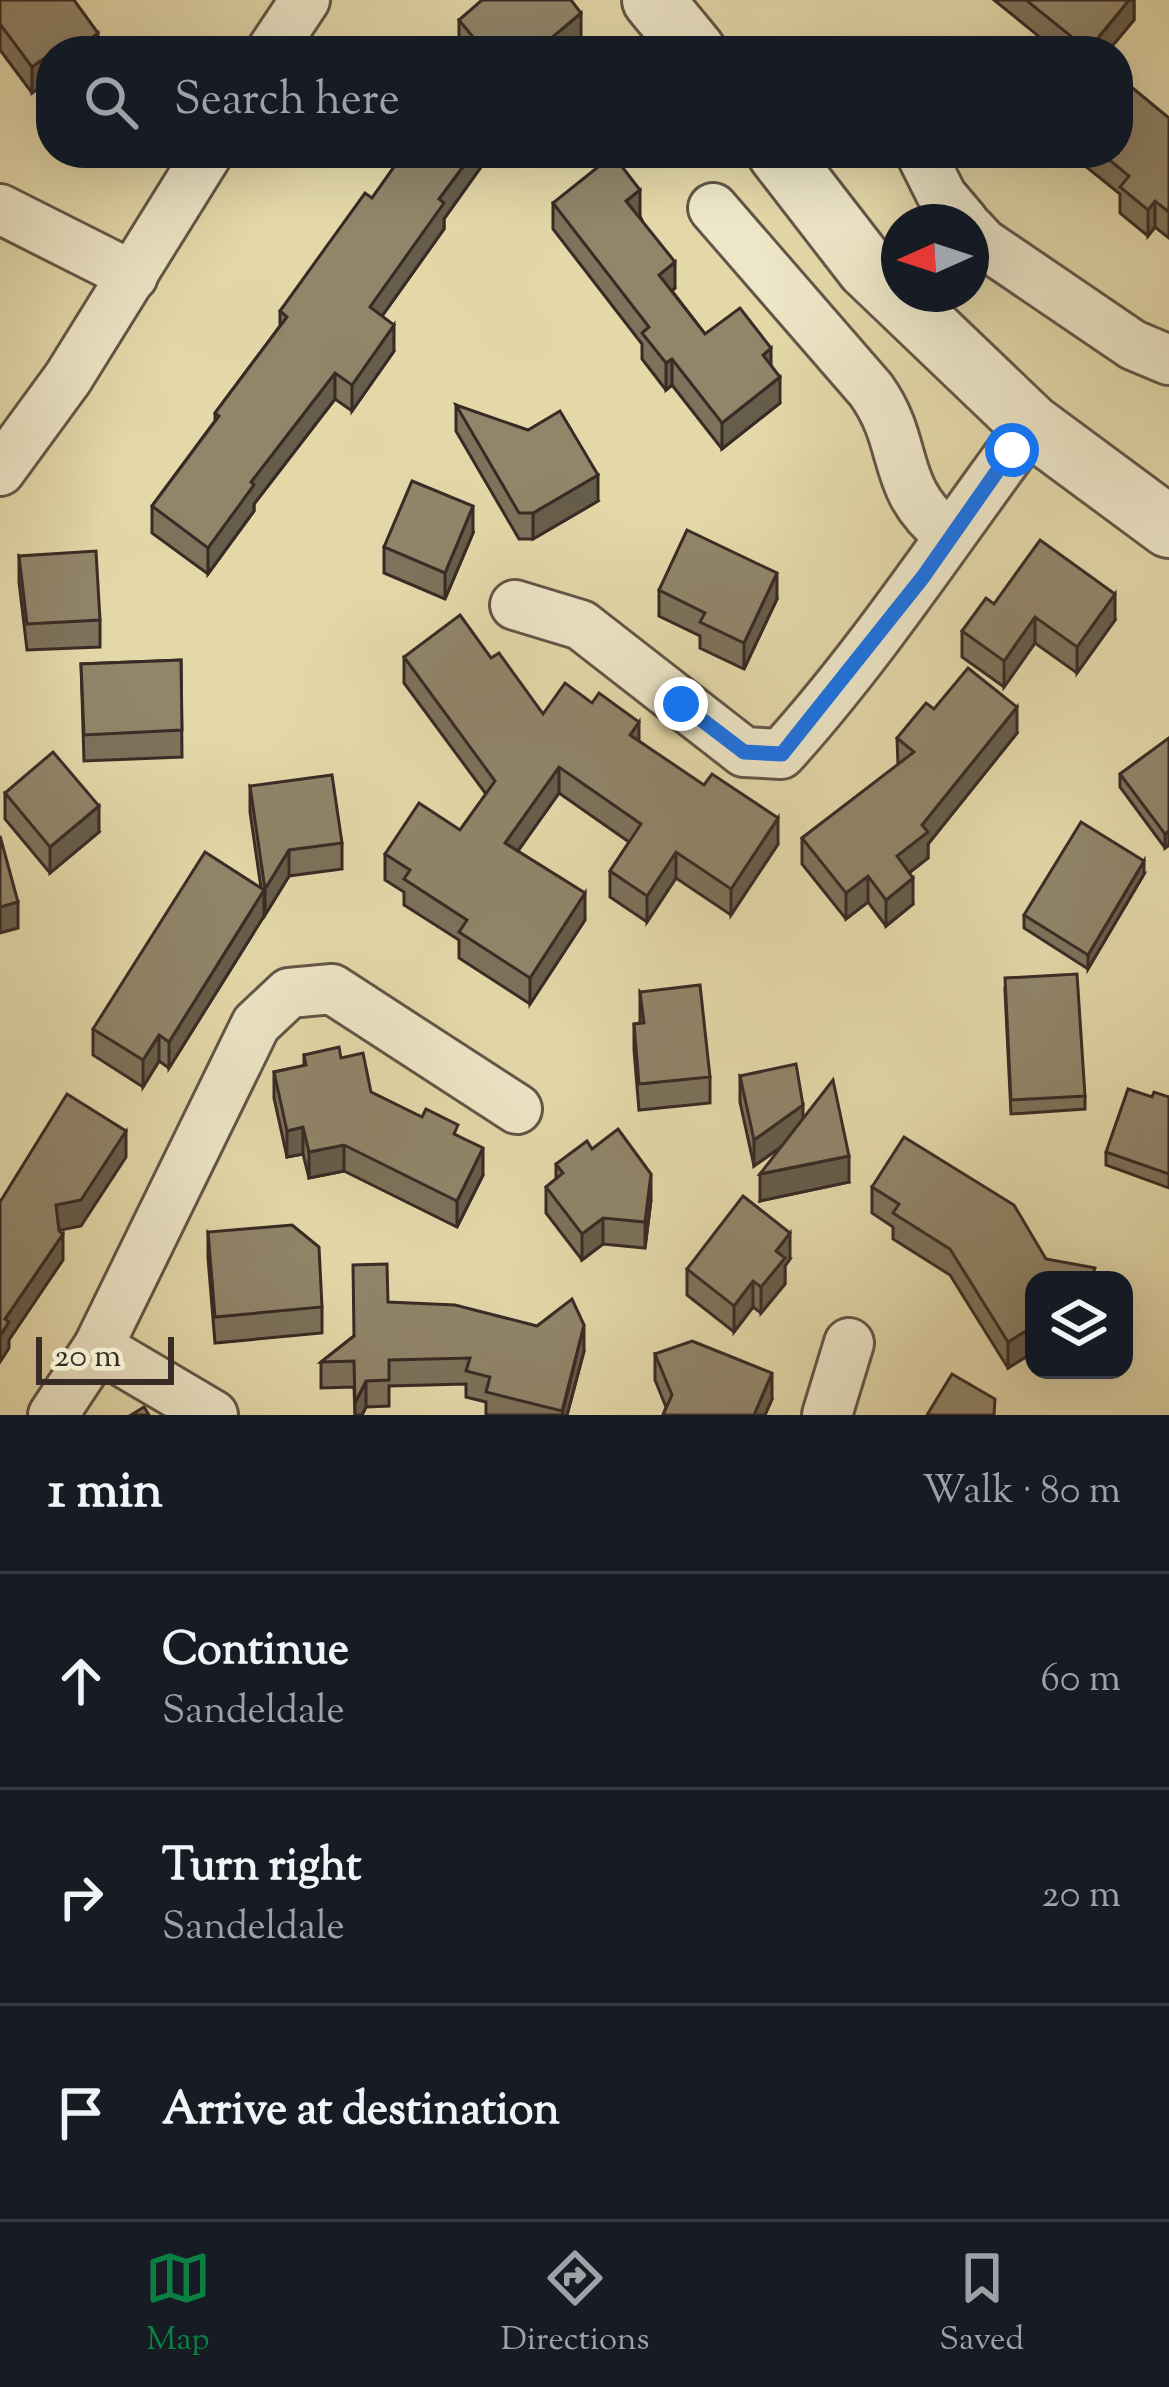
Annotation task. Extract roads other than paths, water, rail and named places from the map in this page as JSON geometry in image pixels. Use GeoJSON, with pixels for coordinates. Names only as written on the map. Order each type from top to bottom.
{"type":"FeatureCollection","features":[{"type":"Feature","properties":{"kind":"street"},"geometry":{"type":"LineString","coordinates":[[281,36],[304,0]]}},
{"type":"Feature","properties":{"kind":"street"},"geometry":{"type":"LineString","coordinates":[[653,0],[683,36]]}},
{"type":"Feature","properties":{"kind":"street"},"geometry":{"type":"LineString","coordinates":[[0,471],[68,378],[199,168]]}},
{"type":"Feature","properties":{"kind":"street"},"geometry":{"type":"LineString","coordinates":[[790,168],[867,268],[1031,425],[1169,527]]}},
{"type":"Feature","properties":{"kind":"street"},"geometry":{"type":"LineString","coordinates":[[928,168],[949,204]]}},
{"type":"Feature","properties":{"kind":"street"},"geometry":{"type":"LineString","coordinates":[[713,208],[891,418],[905,480],[916,505],[949,535]]}},
{"type":"Feature","properties":{"kind":"street"},"geometry":{"type":"LineString","coordinates":[[0,209],[133,276]]}},
{"type":"Feature","properties":{"kind":"street"},"geometry":{"type":"LineString","coordinates":[[989,248],[1133,345],[1169,360]]}},
{"type":"Feature","properties":{"kind":"street"},"geometry":{"type":"LineString","coordinates":[[515,605],[581,625],[744,752],[782,754],[923,577],[1031,425]]}},
{"type":"Feature","properties":{"kind":"street"},"geometry":{"type":"LineString","coordinates":[[53,1415],[98,1347],[256,1024],[289,993],[332,989],[517,1109]]}},
{"type":"Feature","properties":{"kind":"street"},"geometry":{"type":"LineString","coordinates":[[827,1415],[848,1343]]}},
{"type":"Feature","properties":{"kind":"street"},"geometry":{"type":"LineString","coordinates":[[98,1347],[213,1415]]}}]}
